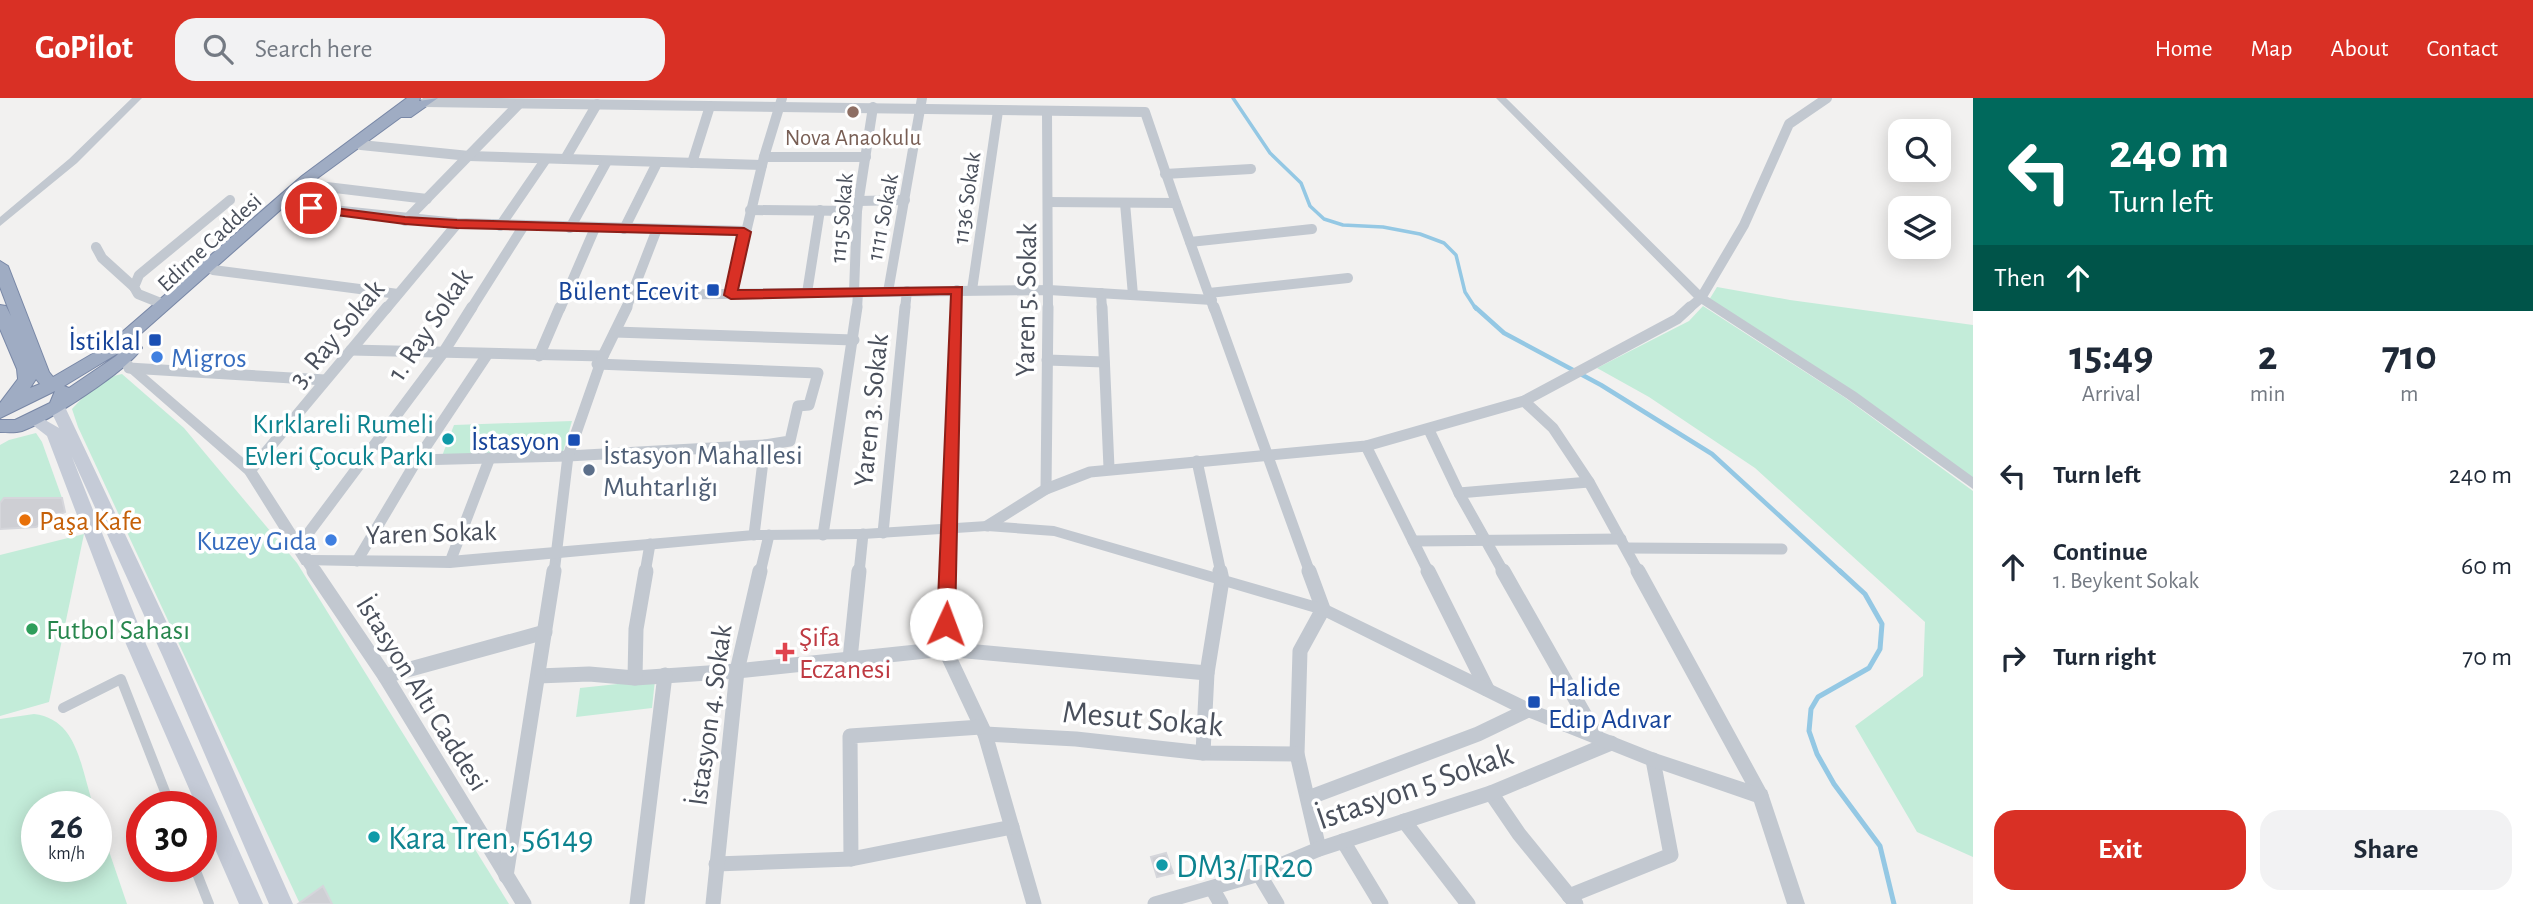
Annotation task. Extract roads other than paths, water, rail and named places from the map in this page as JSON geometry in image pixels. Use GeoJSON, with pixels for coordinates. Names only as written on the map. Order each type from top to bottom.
{"type":"FeatureCollection","features":[{"type":"Feature","properties":{"kind":"highway","name":"Edirne Caddesi"},"geometry":{"type":"LineString","coordinates":[[3,420],[33,419],[125,364],[213,270],[285,205],[423,100]]}},
{"type":"Feature","properties":{"kind":"highway","name":"Edirne Caddesi"},"geometry":{"type":"LineString","coordinates":[[51,383],[74,373],[112,350],[307,179],[423,100]]}},
{"type":"Feature","properties":{"kind":"highway"},"geometry":{"type":"LineString","coordinates":[[0,266],[41,374],[62,388],[63,393],[58,405]]}},
{"type":"Feature","properties":{"kind":"highway"},"geometry":{"type":"LineString","coordinates":[[0,310],[26,369],[27,379],[3,420]]}},
{"type":"Feature","properties":{"kind":"highway"},"geometry":{"type":"LineString","coordinates":[[3,420],[51,383]]}},
{"type":"Feature","properties":{"kind":"main road"},"geometry":{"type":"LineString","coordinates":[[58,405],[173,657],[281,904]]}},
{"type":"Feature","properties":{"kind":"main road"},"geometry":{"type":"LineString","coordinates":[[33,419],[54,433],[136,644],[251,904]]}},
{"type":"Feature","properties":{"kind":"street"},"geometry":{"type":"LineString","coordinates":[[0,223],[73,161],[136,98]]}},
{"type":"Feature","properties":{"kind":"street"},"geometry":{"type":"LineString","coordinates":[[1117,98],[1121,111]]}},
{"type":"Feature","properties":{"kind":"street"},"geometry":{"type":"LineString","coordinates":[[1501,98],[1701,298],[1851,395],[1973,484]]}},
{"type":"Feature","properties":{"kind":"street"},"geometry":{"type":"LineString","coordinates":[[987,526],[1046,489],[1073,476],[1109,468],[1366,446],[1524,401],[1677,319],[1701,298],[1744,225],[1789,124],[1827,98]]}},
{"type":"Feature","properties":{"kind":"street"},"geometry":{"type":"LineString","coordinates":[[423,100],[519,104],[546,101],[597,104],[634,102],[710,106],[740,102],[862,102],[873,107],[922,103],[998,111],[1145,112],[1323,609],[1300,651],[1297,754],[1318,849]]}},
{"type":"Feature","properties":{"kind":"street"},"geometry":{"type":"LineString","coordinates":[[731,295],[762,161],[781,102]]}},
{"type":"Feature","properties":{"kind":"street","name":"1111 Sokak"},"geometry":{"type":"LineString","coordinates":[[888,292],[922,103]]}},
{"type":"Feature","properties":{"kind":"street"},"geometry":{"type":"LineString","coordinates":[[405,221],[519,104]]}},
{"type":"Feature","properties":{"kind":"street"},"geometry":{"type":"LineString","coordinates":[[565,159],[597,104]]}},
{"type":"Feature","properties":{"kind":"street"},"geometry":{"type":"LineString","coordinates":[[692,163],[710,106]]}},
{"type":"Feature","properties":{"kind":"street","name":"1115 Sokak"},"geometry":{"type":"LineString","coordinates":[[856,292],[858,206],[873,107]]}},
{"type":"Feature","properties":{"kind":"street","name":"1136 Sokak"},"geometry":{"type":"LineString","coordinates":[[945,649],[949,528],[965,290],[998,111]]}},
{"type":"Feature","properties":{"kind":"street","name":"Yaren 5. Sokak"},"geometry":{"type":"LineString","coordinates":[[1046,489],[1049,290],[1047,112]]}},
{"type":"Feature","properties":{"kind":"street"},"geometry":{"type":"LineString","coordinates":[[361,145],[469,156],[607,162],[692,163],[866,158]]}},
{"type":"Feature","properties":{"kind":"street"},"geometry":{"type":"LineString","coordinates":[[500,226],[546,159]]}},
{"type":"Feature","properties":{"kind":"street"},"geometry":{"type":"LineString","coordinates":[[570,228],[607,162]]}},
{"type":"Feature","properties":{"kind":"street"},"geometry":{"type":"LineString","coordinates":[[624,229],[657,163]]}},
{"type":"Feature","properties":{"kind":"street"},"geometry":{"type":"LineString","coordinates":[[1165,174],[1251,169]]}},
{"type":"Feature","properties":{"kind":"street"},"geometry":{"type":"LineString","coordinates":[[310,185],[426,199]]}},
{"type":"Feature","properties":{"kind":"street"},"geometry":{"type":"LineString","coordinates":[[134,288],[139,275],[230,200]]}},
{"type":"Feature","properties":{"kind":"street"},"geometry":{"type":"LineString","coordinates":[[750,210],[820,210],[905,200]]}},
{"type":"Feature","properties":{"kind":"street"},"geometry":{"type":"LineString","coordinates":[[1049,202],[1176,203]]}},
{"type":"Feature","properties":{"kind":"street"},"geometry":{"type":"LineString","coordinates":[[1125,203],[1133,295]]}},
{"type":"Feature","properties":{"kind":"street"},"geometry":{"type":"LineString","coordinates":[[285,205],[405,221],[523,227],[744,232]]}},
{"type":"Feature","properties":{"kind":"street"},"geometry":{"type":"LineString","coordinates":[[807,293],[820,210]]}},
{"type":"Feature","properties":{"kind":"street","name":"3. Ray Sokak"},"geometry":{"type":"LineString","coordinates":[[250,471],[457,224]]}},
{"type":"Feature","properties":{"kind":"street","name":"1. Ray Sokak"},"geometry":{"type":"LineString","coordinates":[[298,547],[443,353],[523,227]]}},
{"type":"Feature","properties":{"kind":"street"},"geometry":{"type":"LineString","coordinates":[[539,356],[595,228]]}},
{"type":"Feature","properties":{"kind":"street"},"geometry":{"type":"LineString","coordinates":[[506,876],[557,552],[568,456],[600,362],[633,295],[657,229]]}},
{"type":"Feature","properties":{"kind":"street"},"geometry":{"type":"LineString","coordinates":[[1190,242],[1312,229]]}},
{"type":"Feature","properties":{"kind":"street"},"geometry":{"type":"LineString","coordinates":[[96,247],[102,258],[138,294],[163,304]]}},
{"type":"Feature","properties":{"kind":"street"},"geometry":{"type":"LineString","coordinates":[[213,270],[398,294]]}},
{"type":"Feature","properties":{"kind":"street"},"geometry":{"type":"LineString","coordinates":[[633,295],[1049,290],[1210,297],[1348,278]]}},
{"type":"Feature","properties":{"kind":"street"},"geometry":{"type":"LineString","coordinates":[[822,535],[855,340],[856,292]]}},
{"type":"Feature","properties":{"kind":"street","name":"Yaren 3. Sokak"},"geometry":{"type":"LineString","coordinates":[[883,533],[907,292]]}},
{"type":"Feature","properties":{"kind":"street"},"geometry":{"type":"LineString","coordinates":[[1101,293],[1109,468]]}},
{"type":"Feature","properties":{"kind":"street"},"geometry":{"type":"LineString","coordinates":[[615,332],[855,340]]}},
{"type":"Feature","properties":{"kind":"street"},"geometry":{"type":"LineString","coordinates":[[351,350],[539,356],[600,362],[818,373],[809,405],[798,406],[790,442],[489,460],[417,460]]}},
{"type":"Feature","properties":{"kind":"street"},"geometry":{"type":"LineString","coordinates":[[357,561],[417,460],[487,355]]}},
{"type":"Feature","properties":{"kind":"street"},"geometry":{"type":"LineString","coordinates":[[1047,360],[1104,362]]}},
{"type":"Feature","properties":{"kind":"street"},"geometry":{"type":"LineString","coordinates":[[125,364],[325,380]]}},
{"type":"Feature","properties":{"kind":"street","name":"İstasyon Altı Caddesi"},"geometry":{"type":"LineString","coordinates":[[125,364],[250,471],[385,676],[524,904]]}},
{"type":"Feature","properties":{"kind":"street"},"geometry":{"type":"LineString","coordinates":[[1524,401],[1553,428],[1589,482],[1761,796],[1791,902]]}},
{"type":"Feature","properties":{"kind":"street"},"geometry":{"type":"LineString","coordinates":[[1429,430],[1486,542],[1604,740]]}},
{"type":"Feature","properties":{"kind":"street","name":"İstasyon 4. Sokak"},"geometry":{"type":"LineString","coordinates":[[713,904],[737,671],[761,535],[765,444]]}},
{"type":"Feature","properties":{"kind":"street"},"geometry":{"type":"LineString","coordinates":[[1366,446],[1487,689]]}},
{"type":"Feature","properties":{"kind":"street"},"geometry":{"type":"LineString","coordinates":[[450,562],[489,460]]}},
{"type":"Feature","properties":{"kind":"street"},"geometry":{"type":"LineString","coordinates":[[1197,461],[1223,580],[1207,673],[1203,753]]}},
{"type":"Feature","properties":{"kind":"street"},"geometry":{"type":"LineString","coordinates":[[1459,493],[1589,482]]}},
{"type":"Feature","properties":{"kind":"street","name":"Yaren Sokak"},"geometry":{"type":"LineString","coordinates":[[307,561],[450,562],[761,535],[863,534],[987,526],[1054,531],[1323,609],[1528,710],[1653,760],[1761,796]]}},
{"type":"Feature","properties":{"kind":"street"},"geometry":{"type":"LineString","coordinates":[[850,659],[863,534]]}},
{"type":"Feature","properties":{"kind":"street"},"geometry":{"type":"LineString","coordinates":[[1413,541],[1782,549]]}},
{"type":"Feature","properties":{"kind":"street"},"geometry":{"type":"LineString","coordinates":[[635,678],[636,629],[650,544]]}},
{"type":"Feature","properties":{"kind":"street"},"geometry":{"type":"LineString","coordinates":[[385,676],[544,632]]}},
{"type":"Feature","properties":{"kind":"street"},"geometry":{"type":"LineString","coordinates":[[538,676],[589,674],[635,678],[737,671],[945,649],[1207,673]]}},
{"type":"Feature","properties":{"kind":"street"},"geometry":{"type":"LineString","coordinates":[[945,649],[983,730],[1034,904]]}},
{"type":"Feature","properties":{"kind":"street"},"geometry":{"type":"LineString","coordinates":[[637,904],[665,675]]}},
{"type":"Feature","properties":{"kind":"street"},"geometry":{"type":"LineString","coordinates":[[63,708],[121,679],[165,791]]}},
{"type":"Feature","properties":{"kind":"street"},"geometry":{"type":"LineString","coordinates":[[1308,797],[1478,734],[1528,710]]}},
{"type":"Feature","properties":{"kind":"street","name":"Mesut Sokak"},"geometry":{"type":"LineString","coordinates":[[851,859],[850,736],[983,730],[1203,753],[1297,754]]}},
{"type":"Feature","properties":{"kind":"street","name":"İstasyon 5 Sokak"},"geometry":{"type":"LineString","coordinates":[[1155,904],[1259,874],[1318,849],[1492,793],[1604,740]]}},
{"type":"Feature","properties":{"kind":"street"},"geometry":{"type":"LineString","coordinates":[[1492,793],[1519,834],[1572,900],[1671,855],[1653,760]]}},
{"type":"Feature","properties":{"kind":"street"},"geometry":{"type":"LineString","coordinates":[[1404,821],[1468,904]]}},
{"type":"Feature","properties":{"kind":"street"},"geometry":{"type":"LineString","coordinates":[[716,864],[851,859],[1012,827]]}},
{"type":"Feature","properties":{"kind":"street"},"geometry":{"type":"LineString","coordinates":[[1343,841],[1381,904]]}},
{"type":"Feature","properties":{"kind":"street"},"geometry":{"type":"LineString","coordinates":[[1259,874],[1278,904]]}},
{"type":"Feature","properties":{"kind":"street"},"geometry":{"type":"LineString","coordinates":[[200,882],[209,904]]}},
{"type":"Feature","properties":{"kind":"street"},"geometry":{"type":"LineString","coordinates":[[1212,888],[1221,904]]}},
{"type":"Feature","properties":{"kind":"waterway"},"geometry":{"type":"LineString","coordinates":[[1233,98],[1270,153],[1301,183],[1310,206],[1324,219],[1343,225],[1383,227],[1420,234],[1444,243],[1456,255],[1465,292],[1476,309]]}},
{"type":"Feature","properties":{"kind":"waterway"},"geometry":{"type":"LineString","coordinates":[[1475,307],[1504,333],[1601,385],[1712,454],[1842,573]]}},
{"type":"Feature","properties":{"kind":"waterway"},"geometry":{"type":"LineString","coordinates":[[1840,571],[1865,594],[1882,624],[1880,649],[1869,668],[1818,697],[1811,709],[1809,731],[1817,754],[1834,784],[1880,846],[1894,904]]}},
{"type":"Feature","properties":{"kind":"place","name":"Nova Anaokulu"},"geometry":{"type":"Point","coordinates":[853,112]}},
{"type":"Feature","properties":{"kind":"place","name":"Bülent Ecevit"},"geometry":{"type":"Point","coordinates":[713,290]}},
{"type":"Feature","properties":{"kind":"place","name":"İstiklal"},"geometry":{"type":"Point","coordinates":[155,340]}},
{"type":"Feature","properties":{"kind":"place","name":"Migros"},"geometry":{"type":"Point","coordinates":[157,357]}},
{"type":"Feature","properties":{"kind":"place","name":"Kırklareli Rumeli Evleri Çocuk Parkı"},"geometry":{"type":"Point","coordinates":[448,439]}},
{"type":"Feature","properties":{"kind":"place","name":"İstasyon"},"geometry":{"type":"Point","coordinates":[574,440]}},
{"type":"Feature","properties":{"kind":"place","name":"İstasyon Mahallesi Muhtarlığı"},"geometry":{"type":"Point","coordinates":[589,470]}},
{"type":"Feature","properties":{"kind":"place","name":"Paşa Kafe"},"geometry":{"type":"Point","coordinates":[25,520]}},
{"type":"Feature","properties":{"kind":"place","name":"Kuzey Gıda"},"geometry":{"type":"Point","coordinates":[331,540]}},
{"type":"Feature","properties":{"kind":"place","name":"Futbol Sahası"},"geometry":{"type":"Point","coordinates":[32,629]}},
{"type":"Feature","properties":{"kind":"place","name":"Şifa Eczanesi"},"geometry":{"type":"Point","coordinates":[785,652]}},
{"type":"Feature","properties":{"kind":"place","name":"Halide Edip Adıvar"},"geometry":{"type":"Point","coordinates":[1534,702]}},
{"type":"Feature","properties":{"kind":"place","name":"Kara Tren, 56149"},"geometry":{"type":"Point","coordinates":[374,837]}},
{"type":"Feature","properties":{"kind":"place","name":"DM3/TR20"},"geometry":{"type":"Point","coordinates":[1162,865]}}]}
